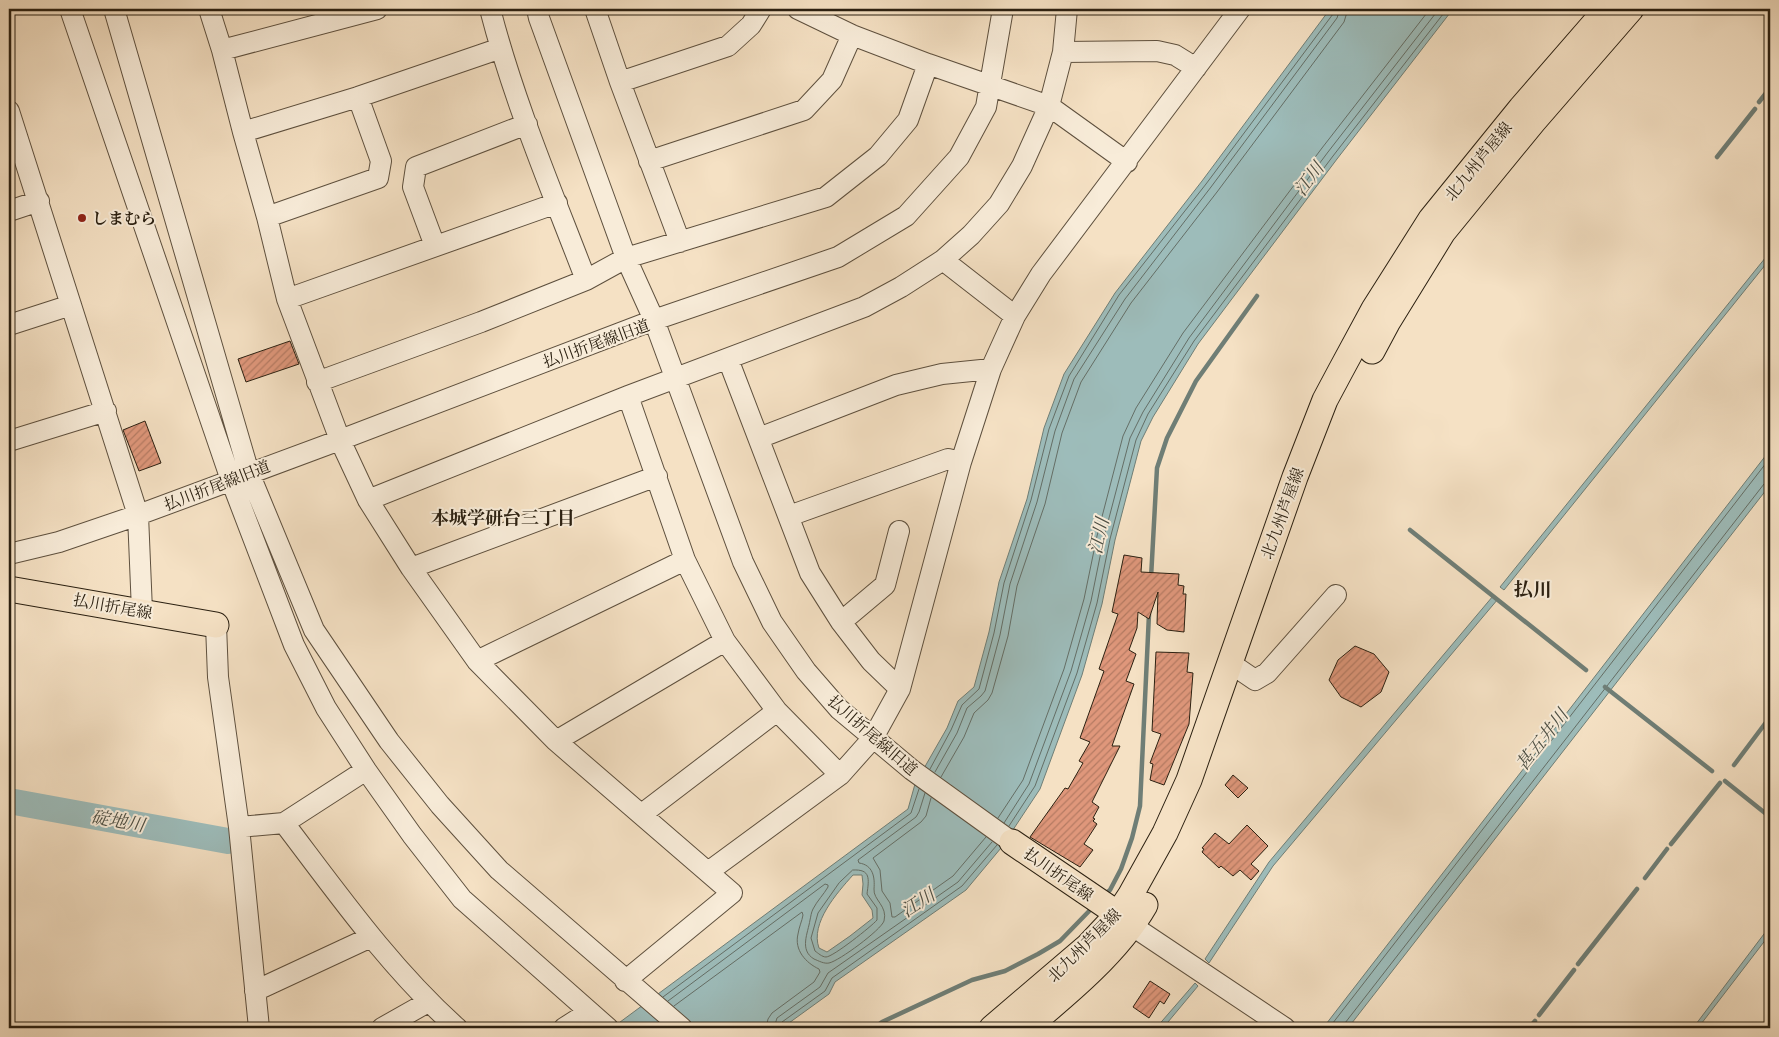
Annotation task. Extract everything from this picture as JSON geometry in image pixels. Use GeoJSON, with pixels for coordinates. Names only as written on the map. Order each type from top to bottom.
{"type":"FeatureCollection","features":[{"type":"Feature","properties":{"kind":"main road","name":"北九州芦屋線"},"geometry":{"type":"LineString","coordinates":[[992,1028],[1066,966],[1124,920],[1143,908],[1178,847],[1201,794],[1295,477],[1325,400],[1374,309],[1431,219],[1521,108],[1607,9]]}},
{"type":"Feature","properties":{"kind":"main road","name":"北九州芦屋線"},"geometry":{"type":"LineString","coordinates":[[1237,668],[1334,423],[1386,323],[1444,232],[1533,122],[1630,9]]}},
{"type":"Feature","properties":{"kind":"main road","name":"払川折尾線"},"geometry":{"type":"LineString","coordinates":[[9,588],[216,625]]}},
{"type":"Feature","properties":{"kind":"main road","name":"払川折尾線"},"geometry":{"type":"LineString","coordinates":[[1009,840],[1124,920]]}},
{"type":"Feature","properties":{"kind":"main road","name":"北九州芦屋線"},"geometry":{"type":"LineString","coordinates":[[1026,1028],[1081,981],[1124,920]]}},
{"type":"Feature","properties":{"kind":"street"},"geometry":{"type":"LineString","coordinates":[[70,9],[240,476],[294,645],[326,708],[366,770],[412,835],[462,899],[598,1020]]}},
{"type":"Feature","properties":{"kind":"street"},"geometry":{"type":"LineString","coordinates":[[114,9],[240,476],[314,630],[389,741],[440,805],[499,870],[682,1028]]}},
{"type":"Feature","properties":{"kind":"street"},"geometry":{"type":"LineString","coordinates":[[209,9],[222,50],[242,132],[268,217],[287,299],[340,440],[368,500],[411,568],[477,661],[556,741],[732,893],[632,986]]}},
{"type":"Feature","properties":{"kind":"street"},"geometry":{"type":"LineString","coordinates":[[222,50],[377,9]]}},
{"type":"Feature","properties":{"kind":"street"},"geometry":{"type":"LineString","coordinates":[[490,9],[527,124],[586,280]]}},
{"type":"Feature","properties":{"kind":"street"},"geometry":{"type":"LineString","coordinates":[[537,9],[626,258],[654,320],[838,257],[906,216],[959,157],[986,107],[1003,9]]}},
{"type":"Feature","properties":{"kind":"street"},"geometry":{"type":"LineString","coordinates":[[595,9],[620,82],[680,242]]}},
{"type":"Feature","properties":{"kind":"street"},"geometry":{"type":"LineString","coordinates":[[620,82],[728,46],[751,25],[762,9]]}},
{"type":"Feature","properties":{"kind":"street"},"geometry":{"type":"LineString","coordinates":[[798,9],[852,36],[1049,106],[1127,162]]}},
{"type":"Feature","properties":{"kind":"street"},"geometry":{"type":"LineString","coordinates":[[368,500],[628,396],[864,307],[901,287],[943,260],[971,235],[999,204],[1022,166],[1049,106],[1063,52],[1066,9]]}},
{"type":"Feature","properties":{"kind":"street"},"geometry":{"type":"LineString","coordinates":[[708,872],[840,775],[873,738],[900,688],[961,462],[991,369],[1015,316],[1041,274],[1127,162],[1240,9]]}},
{"type":"Feature","properties":{"kind":"street"},"geometry":{"type":"LineString","coordinates":[[649,161],[804,110],[832,80],[852,36]]}},
{"type":"Feature","properties":{"kind":"street"},"geometry":{"type":"LineString","coordinates":[[242,132],[358,96],[501,48]]}},
{"type":"Feature","properties":{"kind":"street"},"geometry":{"type":"LineString","coordinates":[[1063,52],[1157,51],[1175,55],[1196,68]]}},
{"type":"Feature","properties":{"kind":"street"},"geometry":{"type":"LineString","coordinates":[[317,382],[481,322],[586,280],[626,258],[826,197],[878,156],[908,120],[928,64]]}},
{"type":"Feature","properties":{"kind":"street"},"geometry":{"type":"LineString","coordinates":[[268,217],[378,178],[381,161],[358,96]]}},
{"type":"Feature","properties":{"kind":"street"},"geometry":{"type":"LineString","coordinates":[[9,111],[138,515],[142,611]]}},
{"type":"Feature","properties":{"kind":"street"},"geometry":{"type":"LineString","coordinates":[[435,246],[413,187],[416,167],[527,124]]}},
{"type":"Feature","properties":{"kind":"street"},"geometry":{"type":"LineString","coordinates":[[9,211],[38,201]]}},
{"type":"Feature","properties":{"kind":"street"},"geometry":{"type":"LineString","coordinates":[[287,299],[557,203]]}},
{"type":"Feature","properties":{"kind":"street"},"geometry":{"type":"LineString","coordinates":[[943,260],[1015,316]]}},
{"type":"Feature","properties":{"kind":"street"},"geometry":{"type":"LineString","coordinates":[[9,325],[71,305]]}},
{"type":"Feature","properties":{"kind":"street","name":"払川折尾線旧道"},"geometry":{"type":"LineString","coordinates":[[9,554],[59,542],[138,515],[654,320],[743,562],[772,622],[806,671],[840,709],[912,770],[1009,840]]}},
{"type":"Feature","properties":{"kind":"street"},"geometry":{"type":"LineString","coordinates":[[728,359],[810,573],[841,622],[871,661],[900,688]]}},
{"type":"Feature","properties":{"kind":"street"},"geometry":{"type":"LineString","coordinates":[[759,438],[896,385],[942,374],[991,369]]}},
{"type":"Feature","properties":{"kind":"street"},"geometry":{"type":"LineString","coordinates":[[628,396],[685,560],[725,641],[777,711],[840,775]]}},
{"type":"Feature","properties":{"kind":"street"},"geometry":{"type":"LineString","coordinates":[[9,441],[106,411]]}},
{"type":"Feature","properties":{"kind":"street"},"geometry":{"type":"LineString","coordinates":[[789,516],[948,459],[961,462]]}},
{"type":"Feature","properties":{"kind":"street"},"geometry":{"type":"LineString","coordinates":[[411,568],[657,476]]}},
{"type":"Feature","properties":{"kind":"street"},"geometry":{"type":"LineString","coordinates":[[841,622],[885,585],[899,531]]}},
{"type":"Feature","properties":{"kind":"street"},"geometry":{"type":"LineString","coordinates":[[477,661],[685,560]]}},
{"type":"Feature","properties":{"kind":"street"},"geometry":{"type":"LineString","coordinates":[[1237,668],[1255,680],[1267,673],[1336,595]]}},
{"type":"Feature","properties":{"kind":"street"},"geometry":{"type":"LineString","coordinates":[[216,625],[218,677],[239,827],[259,1028]]}},
{"type":"Feature","properties":{"kind":"street"},"geometry":{"type":"LineString","coordinates":[[556,741],[725,641]]}},
{"type":"Feature","properties":{"kind":"street"},"geometry":{"type":"LineString","coordinates":[[642,814],[777,711]]}},
{"type":"Feature","properties":{"kind":"street"},"geometry":{"type":"LineString","coordinates":[[239,827],[284,823],[366,770]]}},
{"type":"Feature","properties":{"kind":"street"},"geometry":{"type":"LineString","coordinates":[[284,823],[370,937],[428,1002],[457,1028]]}},
{"type":"Feature","properties":{"kind":"street"},"geometry":{"type":"LineString","coordinates":[[1124,920],[1285,1028]]}},
{"type":"Feature","properties":{"kind":"street"},"geometry":{"type":"LineString","coordinates":[[255,991],[370,937]]}},
{"type":"Feature","properties":{"kind":"street"},"geometry":{"type":"LineString","coordinates":[[382,1028],[428,1002]]}},
{"type":"Feature","properties":{"kind":"street"},"geometry":{"type":"LineString","coordinates":[[564,1028],[598,1020]]}},
{"type":"Feature","properties":{"kind":"water","name":"江川"},"geometry":{"type":"Polygon","coordinates":[[[1330,9],[1453,9],[1198,344],[1153,417],[1141,441],[1115,540],[1102,604],[1082,675],[1040,789],[1001,848],[966,890],[835,982],[829,994],[782,1028],[612,1028],[908,809],[915,784],[947,728],[958,701],[974,687],[989,632],[999,582],[1027,499],[1044,428],[1064,374],[1115,293],[1202,181],[1330,9]],[[853,875],[827,909],[818,929],[819,948],[827,952],[873,918],[872,910],[862,895],[862,875],[853,875]]]}},
{"type":"Feature","properties":{"kind":"water"},"geometry":{"type":"Polygon","coordinates":[[[1770,252],[1770,259],[1504,590],[1500,587],[1770,252]]]}},
{"type":"Feature","properties":{"kind":"water"},"geometry":{"type":"Polygon","coordinates":[[[1770,450],[1770,485],[1348,1028],[1323,1028],[1770,450]]]}},
{"type":"Feature","properties":{"kind":"water"},"geometry":{"type":"Polygon","coordinates":[[[1493,596],[1498,599],[1273,866],[1209,963],[1205,959],[1269,862],[1493,596]]]}},
{"type":"Feature","properties":{"kind":"water"},"geometry":{"type":"Polygon","coordinates":[[[1770,926],[1770,934],[1698,1028],[1693,1028],[1770,926]]]}},
{"type":"Feature","properties":{"kind":"water"},"geometry":{"type":"Polygon","coordinates":[[[1195,983],[1198,986],[1163,1028],[1156,1028],[1195,983]]]}},
{"type":"Feature","properties":{"kind":"building"},"geometry":{"type":"Polygon","coordinates":[[[290,341],[299,364],[246,382],[238,359],[290,341]]]}},
{"type":"Feature","properties":{"kind":"building"},"geometry":{"type":"Polygon","coordinates":[[[145,421],[161,463],[139,471],[123,430],[145,421]]]}},
{"type":"Feature","properties":{"kind":"building"},"geometry":{"type":"Polygon","coordinates":[[[1124,555],[1142,558],[1141,572],[1179,574],[1178,585],[1184,586],[1183,594],[1186,594],[1184,632],[1167,630],[1157,624],[1158,592],[1149,619],[1138,612],[1137,628],[1129,650],[1136,654],[1126,681],[1134,684],[1112,746],[1120,746],[1092,802],[1099,807],[1093,818],[1095,819],[1093,821],[1097,824],[1084,844],[1093,850],[1080,867],[1030,837],[1065,788],[1068,789],[1083,763],[1079,761],[1090,742],[1080,738],[1104,671],[1099,669],[1118,614],[1112,612],[1124,555]]]}},
{"type":"Feature","properties":{"kind":"building"},"geometry":{"type":"Polygon","coordinates":[[[1355,646],[1374,654],[1389,672],[1381,692],[1361,707],[1341,697],[1329,680],[1338,660],[1355,646]]]}},
{"type":"Feature","properties":{"kind":"building"},"geometry":{"type":"Polygon","coordinates":[[[1156,652],[1189,653],[1187,672],[1193,673],[1189,724],[1164,785],[1150,780],[1153,764],[1150,763],[1161,734],[1152,731],[1156,652]]]}},
{"type":"Feature","properties":{"kind":"building"},"geometry":{"type":"Polygon","coordinates":[[[1233,775],[1248,788],[1238,798],[1225,785],[1233,775]]]}},
{"type":"Feature","properties":{"kind":"building"},"geometry":{"type":"Polygon","coordinates":[[[1247,825],[1268,846],[1251,864],[1259,871],[1251,880],[1240,870],[1233,876],[1221,866],[1219,868],[1202,852],[1204,849],[1202,848],[1215,833],[1229,844],[1247,825]]]}},
{"type":"Feature","properties":{"kind":"building"},"geometry":{"type":"Polygon","coordinates":[[[1150,981],[1170,994],[1164,1004],[1160,1001],[1149,1018],[1133,1007],[1150,981]]]}},
{"type":"Feature","properties":{"kind":"waterway"},"geometry":{"type":"LineString","coordinates":[[1759,102],[1770,88]]}},
{"type":"Feature","properties":{"kind":"waterway"},"geometry":{"type":"LineString","coordinates":[[1717,157],[1755,109]]}},
{"type":"Feature","properties":{"kind":"waterway"},"geometry":{"type":"LineString","coordinates":[[1151,578],[1157,468],[1167,438],[1196,381],[1257,296]]}},
{"type":"Feature","properties":{"kind":"waterway"},"geometry":{"type":"LineString","coordinates":[[1410,530],[1586,670]]}},
{"type":"Feature","properties":{"kind":"waterway"},"geometry":{"type":"LineString","coordinates":[[1104,895],[1110,890],[1121,869],[1132,838],[1140,806],[1149,614]]}},
{"type":"Feature","properties":{"kind":"waterway"},"geometry":{"type":"LineString","coordinates":[[1605,687],[1712,771]]}},
{"type":"Feature","properties":{"kind":"waterway"},"geometry":{"type":"LineString","coordinates":[[1734,765],[1770,717]]}},
{"type":"Feature","properties":{"kind":"waterway"},"geometry":{"type":"LineString","coordinates":[[1725,781],[1770,817]]}},
{"type":"Feature","properties":{"kind":"waterway"},"geometry":{"type":"LineString","coordinates":[[1671,844],[1720,783]]}},
{"type":"Feature","properties":{"kind":"waterway","name":"碇地川"},"geometry":{"type":"LineString","coordinates":[[9,801],[228,841]]}},
{"type":"Feature","properties":{"kind":"waterway"},"geometry":{"type":"LineString","coordinates":[[1645,878],[1667,849]]}},
{"type":"Feature","properties":{"kind":"waterway"},"geometry":{"type":"LineString","coordinates":[[1578,964],[1637,889]]}},
{"type":"Feature","properties":{"kind":"waterway"},"geometry":{"type":"LineString","coordinates":[[874,1028],[882,1022],[972,980],[1005,971],[1038,954],[1060,941],[1094,906]]}},
{"type":"Feature","properties":{"kind":"waterway"},"geometry":{"type":"LineString","coordinates":[[1539,1015],[1574,970]]}},
{"type":"Feature","properties":{"kind":"waterway"},"geometry":{"type":"LineString","coordinates":[[1529,1028],[1535,1021]]}},
{"type":"Feature","properties":{"kind":"place","name":"しまむら"},"geometry":{"type":"Point","coordinates":[82,218]}},
{"type":"Feature","properties":{"kind":"district","name":"本城学研台三丁目"},"geometry":{"type":"Point","coordinates":[503,518]}},
{"type":"Feature","properties":{"kind":"district","name":"払川"},"geometry":{"type":"Point","coordinates":[1533,589]}},
{"type":"Feature","properties":{"kind":"water label","name":"甚五井川"},"geometry":{"type":"Point","coordinates":[1542,740]}}]}
